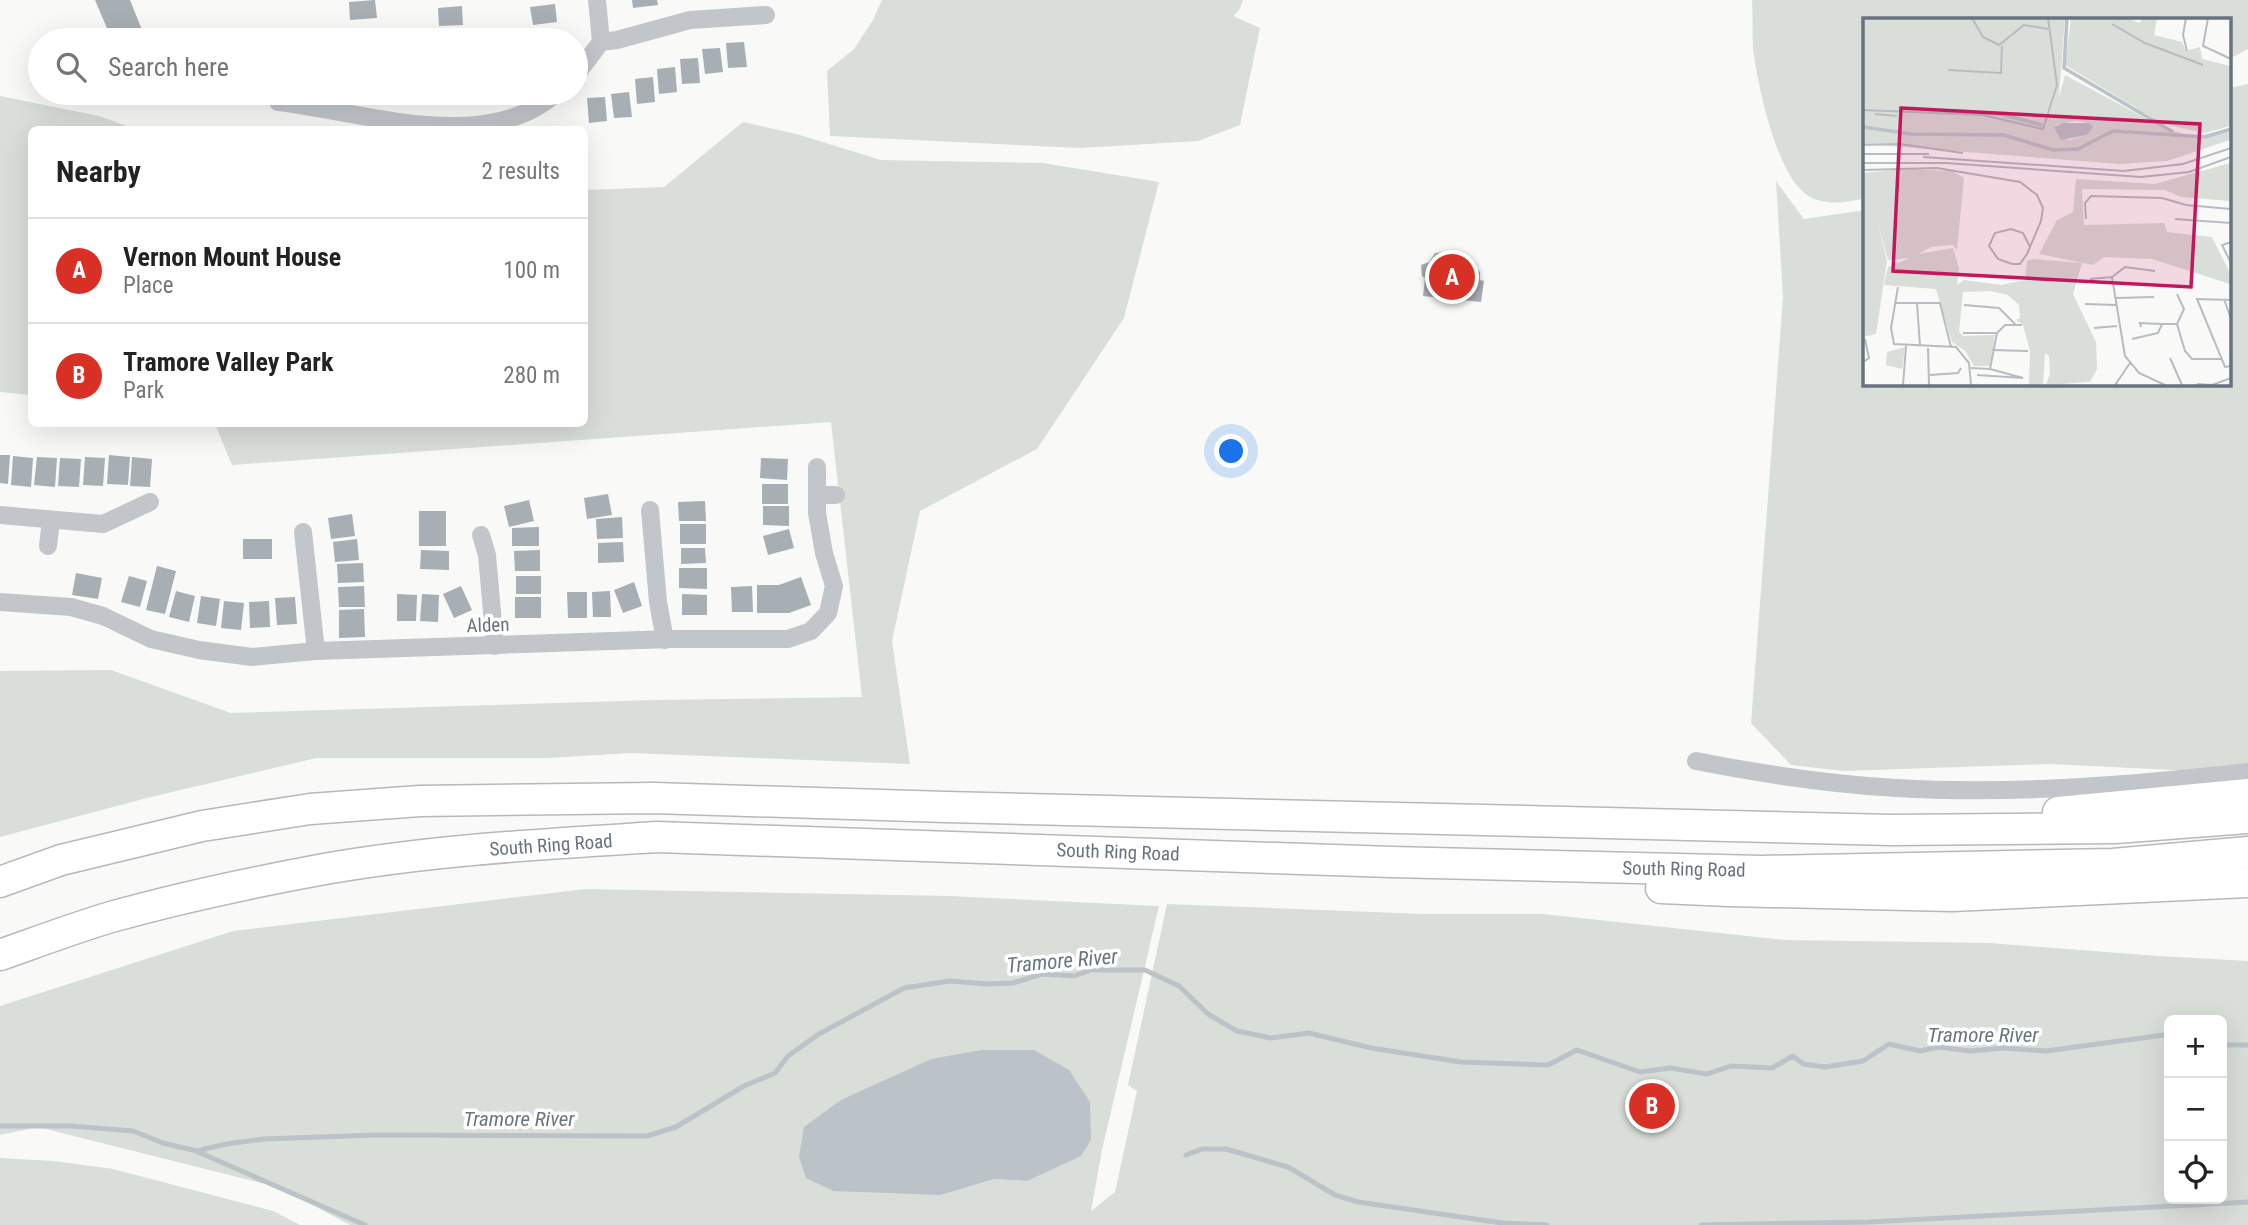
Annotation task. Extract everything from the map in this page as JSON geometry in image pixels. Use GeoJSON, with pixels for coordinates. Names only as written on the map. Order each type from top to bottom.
{"type":"FeatureCollection","features":[{"type":"Feature","properties":{"kind":"highway"},"geometry":{"type":"LineString","coordinates":[[1891,830],[2248,794]]}},
{"type":"Feature","properties":{"kind":"highway","name":"South Ring Road"},"geometry":{"type":"LineString","coordinates":[[0,882],[61,860],[202,826],[310,809],[420,801],[654,798],[1891,830],[2115,828],[2248,818]]}},
{"type":"Feature","properties":{"kind":"highway","name":"South Ring Road"},"geometry":{"type":"LineString","coordinates":[[0,955],[110,917],[218,890],[295,875],[418,856],[657,838],[1761,871],[2113,864],[2248,852]]}},
{"type":"Feature","properties":{"kind":"highway"},"geometry":{"type":"LineString","coordinates":[[1391,862],[1545,882],[1743,892],[1952,895],[2248,882]]}},
{"type":"Feature","properties":{"kind":"highway"},"geometry":{"type":"LineString","coordinates":[[2113,864],[2248,873]]}},
{"type":"Feature","properties":{"kind":"street"},"geometry":{"type":"LineString","coordinates":[[588,59],[601,42],[597,0]]}},
{"type":"Feature","properties":{"kind":"street"},"geometry":{"type":"LineString","coordinates":[[601,42],[691,20],[766,15]]}},
{"type":"Feature","properties":{"kind":"street"},"geometry":{"type":"LineString","coordinates":[[303,105],[424,125],[464,126],[504,121],[539,105]]}},
{"type":"Feature","properties":{"kind":"street","name":"Alden"},"geometry":{"type":"LineString","coordinates":[[0,602],[71,607],[103,616],[151,639],[199,650],[252,657],[316,651],[665,639],[788,639],[811,631],[828,612],[834,586],[824,553],[817,513],[817,467]]}},
{"type":"Feature","properties":{"kind":"street"},"geometry":{"type":"LineString","coordinates":[[817,495],[836,495]]}},
{"type":"Feature","properties":{"kind":"street"},"geometry":{"type":"LineString","coordinates":[[0,515],[103,524],[150,502]]}},
{"type":"Feature","properties":{"kind":"street"},"geometry":{"type":"LineString","coordinates":[[650,510],[665,639]]}},
{"type":"Feature","properties":{"kind":"street"},"geometry":{"type":"LineString","coordinates":[[48,546],[51,520]]}},
{"type":"Feature","properties":{"kind":"street"},"geometry":{"type":"LineString","coordinates":[[303,532],[298,563],[316,651]]}},
{"type":"Feature","properties":{"kind":"street"},"geometry":{"type":"LineString","coordinates":[[481,535],[487,555],[495,646]]}},
{"type":"Feature","properties":{"kind":"street"},"geometry":{"type":"LineString","coordinates":[[1696,761],[1844,784],[1953,790],[2045,789],[2248,772]]}},
{"type":"Feature","properties":{"kind":"shaded area"},"geometry":{"type":"Polygon","coordinates":[[[882,0],[1243,0],[1233,16],[1260,28],[1240,125],[1198,141],[1080,148],[830,136],[827,71],[854,49],[873,20],[882,0]]]}},
{"type":"Feature","properties":{"kind":"shaded area"},"geometry":{"type":"Polygon","coordinates":[[[1752,0],[2248,0],[2248,49],[2230,58],[2230,18],[1863,18],[1863,198],[1843,202],[1820,201],[1807,195],[1786,168],[1770,128],[1753,49],[1752,0]]]}},
{"type":"Feature","properties":{"kind":"shaded area"},"geometry":{"type":"Polygon","coordinates":[[[2248,84],[2248,763],[2192,771],[2051,764],[1843,771],[1791,765],[1751,723],[1783,297],[1776,181],[1804,219],[1863,210],[1863,385],[2230,385],[2230,88],[2248,84]]]}},
{"type":"Feature","properties":{"kind":"shaded area"},"geometry":{"type":"Polygon","coordinates":[[[0,96],[28,102],[28,105],[45,105],[99,116],[127,126],[28,126],[28,395],[0,392],[0,96]]]}},
{"type":"Feature","properties":{"kind":"shaded area"},"geometry":{"type":"Polygon","coordinates":[[[743,122],[800,135],[881,160],[1043,163],[1159,182],[1124,318],[1037,449],[920,511],[892,641],[910,764],[630,753],[548,758],[316,758],[151,797],[0,837],[0,671],[111,670],[231,713],[656,700],[862,697],[831,422],[232,465],[216,427],[588,427],[588,190],[664,187],[743,122]]]}},
{"type":"Feature","properties":{"kind":"shaded area"},"geometry":{"type":"Polygon","coordinates":[[[586,889],[950,896],[1159,906],[1102,1150],[1091,1211],[1115,1192],[1137,1091],[1128,1085],[1167,904],[1424,914],[1543,914],[1785,940],[1990,943],[2248,961],[2248,1225],[350,1225],[281,1188],[38,1127],[0,1135],[0,1006],[233,931],[586,889]],[[931,1059],[941,1195],[994,1179],[1027,1181],[931,1059]]]}},
{"type":"Feature","properties":{"kind":"shaded area"},"geometry":{"type":"Polygon","coordinates":[[[981,1050],[1034,1050],[1069,1070],[1090,1102],[1091,1140],[1081,1156],[1027,1181],[994,1179],[941,1195],[833,1191],[806,1178],[799,1157],[804,1127],[841,1100],[931,1059],[981,1050]]]}},
{"type":"Feature","properties":{"kind":"shaded area"},"geometry":{"type":"Polygon","coordinates":[[[0,1158],[54,1161],[113,1169],[273,1211],[300,1225],[0,1225],[0,1158]]]}},
{"type":"Feature","properties":{"kind":"building"},"geometry":{"type":"Polygon","coordinates":[[[95,0],[130,0],[141,28],[107,28],[95,0]]]}},
{"type":"Feature","properties":{"kind":"building"},"geometry":{"type":"Polygon","coordinates":[[[375,0],[377,18],[350,20],[349,2],[375,0]]]}},
{"type":"Feature","properties":{"kind":"building"},"geometry":{"type":"Polygon","coordinates":[[[632,0],[657,0],[658,5],[633,8],[632,0]]]}},
{"type":"Feature","properties":{"kind":"building"},"geometry":{"type":"Polygon","coordinates":[[[555,4],[557,22],[533,25],[530,7],[555,4]]]}},
{"type":"Feature","properties":{"kind":"building"},"geometry":{"type":"Polygon","coordinates":[[[462,6],[463,25],[439,26],[438,8],[462,6]]]}},
{"type":"Feature","properties":{"kind":"building"},"geometry":{"type":"Polygon","coordinates":[[[744,42],[747,67],[728,68],[726,43],[744,42]]]}},
{"type":"Feature","properties":{"kind":"building"},"geometry":{"type":"Polygon","coordinates":[[[720,48],[723,72],[705,74],[702,49],[720,48]]]}},
{"type":"Feature","properties":{"kind":"building"},"geometry":{"type":"Polygon","coordinates":[[[698,58],[700,83],[682,84],[680,59],[698,58]]]}},
{"type":"Feature","properties":{"kind":"building"},"geometry":{"type":"Polygon","coordinates":[[[675,67],[677,92],[659,94],[657,69],[675,67]]]}},
{"type":"Feature","properties":{"kind":"building"},"geometry":{"type":"Polygon","coordinates":[[[653,77],[655,102],[637,104],[635,79],[653,77]]]}},
{"type":"Feature","properties":{"kind":"building"},"geometry":{"type":"Polygon","coordinates":[[[629,92],[632,117],[614,118],[611,94],[629,92]]]}},
{"type":"Feature","properties":{"kind":"building"},"geometry":{"type":"Polygon","coordinates":[[[605,97],[607,121],[589,123],[588,98],[605,97]]]}},
{"type":"Feature","properties":{"kind":"building"},"geometry":{"type":"Polygon","coordinates":[[[1435,253],[1463,254],[1476,264],[1480,280],[1484,281],[1481,302],[1423,296],[1425,278],[1422,276],[1421,265],[1429,262],[1435,253]]]}},
{"type":"Feature","properties":{"kind":"building"},"geometry":{"type":"Polygon","coordinates":[[[0,455],[10,455],[8,484],[0,483],[0,455]]]}},
{"type":"Feature","properties":{"kind":"building"},"geometry":{"type":"Polygon","coordinates":[[[109,455],[130,457],[128,485],[107,484],[109,455]]]}},
{"type":"Feature","properties":{"kind":"building"},"geometry":{"type":"Polygon","coordinates":[[[13,456],[33,458],[31,487],[11,485],[13,456]]]}},
{"type":"Feature","properties":{"kind":"building"},"geometry":{"type":"Polygon","coordinates":[[[37,457],[57,458],[55,487],[34,485],[37,457]]]}},
{"type":"Feature","properties":{"kind":"building"},"geometry":{"type":"Polygon","coordinates":[[[85,457],[105,458],[103,486],[83,485],[85,457]]]}},
{"type":"Feature","properties":{"kind":"building"},"geometry":{"type":"Polygon","coordinates":[[[132,457],[152,459],[150,487],[130,486],[132,457]]]}},
{"type":"Feature","properties":{"kind":"building"},"geometry":{"type":"Polygon","coordinates":[[[60,458],[81,459],[79,487],[58,486],[60,458]]]}},
{"type":"Feature","properties":{"kind":"building"},"geometry":{"type":"Polygon","coordinates":[[[761,458],[788,459],[787,480],[760,478],[761,458]]]}},
{"type":"Feature","properties":{"kind":"building"},"geometry":{"type":"Polygon","coordinates":[[[762,484],[788,484],[788,504],[762,504],[762,484]]]}},
{"type":"Feature","properties":{"kind":"building"},"geometry":{"type":"Polygon","coordinates":[[[608,494],[612,515],[587,519],[584,498],[608,494]]]}},
{"type":"Feature","properties":{"kind":"building"},"geometry":{"type":"Polygon","coordinates":[[[529,500],[534,521],[509,527],[504,506],[529,500]]]}},
{"type":"Feature","properties":{"kind":"building"},"geometry":{"type":"Polygon","coordinates":[[[705,501],[706,521],[679,521],[678,502],[705,501]]]}},
{"type":"Feature","properties":{"kind":"building"},"geometry":{"type":"Polygon","coordinates":[[[763,506],[789,506],[789,526],[763,525],[763,506]]]}},
{"type":"Feature","properties":{"kind":"building"},"geometry":{"type":"Polygon","coordinates":[[[419,511],[446,511],[446,546],[419,546],[419,511]]]}},
{"type":"Feature","properties":{"kind":"building"},"geometry":{"type":"Polygon","coordinates":[[[352,514],[355,536],[331,539],[328,518],[352,514]]]}},
{"type":"Feature","properties":{"kind":"building"},"geometry":{"type":"Polygon","coordinates":[[[622,517],[623,538],[597,539],[596,519],[622,517]]]}},
{"type":"Feature","properties":{"kind":"building"},"geometry":{"type":"Polygon","coordinates":[[[680,524],[706,524],[706,544],[680,544],[680,524]]]}},
{"type":"Feature","properties":{"kind":"building"},"geometry":{"type":"Polygon","coordinates":[[[539,527],[539,546],[512,546],[512,528],[539,527]]]}},
{"type":"Feature","properties":{"kind":"building"},"geometry":{"type":"Polygon","coordinates":[[[789,529],[794,548],[768,555],[763,536],[789,529]]]}},
{"type":"Feature","properties":{"kind":"building"},"geometry":{"type":"Polygon","coordinates":[[[243,539],[272,539],[272,559],[243,559],[243,539]]]}},
{"type":"Feature","properties":{"kind":"building"},"geometry":{"type":"Polygon","coordinates":[[[357,539],[359,560],[335,562],[333,542],[357,539]]]}},
{"type":"Feature","properties":{"kind":"building"},"geometry":{"type":"Polygon","coordinates":[[[623,542],[624,562],[598,563],[598,543],[623,542]]]}},
{"type":"Feature","properties":{"kind":"building"},"geometry":{"type":"Polygon","coordinates":[[[681,548],[705,548],[706,563],[681,564],[681,548]]]}},
{"type":"Feature","properties":{"kind":"building"},"geometry":{"type":"Polygon","coordinates":[[[421,550],[449,551],[449,570],[420,569],[421,550]]]}},
{"type":"Feature","properties":{"kind":"building"},"geometry":{"type":"Polygon","coordinates":[[[540,550],[540,571],[515,571],[514,551],[540,550]]]}},
{"type":"Feature","properties":{"kind":"building"},"geometry":{"type":"Polygon","coordinates":[[[363,563],[364,582],[338,583],[337,564],[363,563]]]}},
{"type":"Feature","properties":{"kind":"building"},"geometry":{"type":"Polygon","coordinates":[[[157,566],[176,571],[165,614],[146,610],[157,566]]]}},
{"type":"Feature","properties":{"kind":"building"},"geometry":{"type":"Polygon","coordinates":[[[679,568],[707,568],[707,589],[679,588],[679,568]]]}},
{"type":"Feature","properties":{"kind":"building"},"geometry":{"type":"Polygon","coordinates":[[[76,573],[102,578],[98,599],[72,595],[76,573]]]}},
{"type":"Feature","properties":{"kind":"building"},"geometry":{"type":"Polygon","coordinates":[[[129,576],[147,581],[140,607],[121,602],[129,576]]]}},
{"type":"Feature","properties":{"kind":"building"},"geometry":{"type":"Polygon","coordinates":[[[516,576],[541,576],[541,594],[516,594],[516,576]]]}},
{"type":"Feature","properties":{"kind":"building"},"geometry":{"type":"Polygon","coordinates":[[[801,577],[811,605],[789,613],[757,613],[757,585],[779,585],[801,577]]]}},
{"type":"Feature","properties":{"kind":"building"},"geometry":{"type":"Polygon","coordinates":[[[634,582],[642,606],[623,613],[614,590],[634,582]]]}},
{"type":"Feature","properties":{"kind":"building"},"geometry":{"type":"Polygon","coordinates":[[[364,586],[365,607],[339,607],[338,587],[364,586]]]}},
{"type":"Feature","properties":{"kind":"building"},"geometry":{"type":"Polygon","coordinates":[[[461,586],[472,610],[454,618],[443,594],[461,586]]]}},
{"type":"Feature","properties":{"kind":"building"},"geometry":{"type":"Polygon","coordinates":[[[752,586],[753,612],[732,612],[731,587],[752,586]]]}},
{"type":"Feature","properties":{"kind":"building"},"geometry":{"type":"Polygon","coordinates":[[[176,591],[195,596],[189,622],[169,617],[176,591]]]}},
{"type":"Feature","properties":{"kind":"building"},"geometry":{"type":"Polygon","coordinates":[[[610,591],[611,617],[593,617],[592,592],[610,591]]]}},
{"type":"Feature","properties":{"kind":"building"},"geometry":{"type":"Polygon","coordinates":[[[567,592],[587,592],[587,618],[568,618],[567,592]]]}},
{"type":"Feature","properties":{"kind":"building"},"geometry":{"type":"Polygon","coordinates":[[[397,594],[417,595],[416,621],[397,621],[397,594]]]}},
{"type":"Feature","properties":{"kind":"building"},"geometry":{"type":"Polygon","coordinates":[[[422,594],[439,595],[438,622],[420,621],[422,594]]]}},
{"type":"Feature","properties":{"kind":"building"},"geometry":{"type":"Polygon","coordinates":[[[682,594],[707,595],[707,615],[682,615],[682,594]]]}},
{"type":"Feature","properties":{"kind":"building"},"geometry":{"type":"Polygon","coordinates":[[[201,596],[220,599],[216,626],[197,623],[201,596]]]}},
{"type":"Feature","properties":{"kind":"building"},"geometry":{"type":"Polygon","coordinates":[[[295,597],[297,624],[277,625],[275,598],[295,597]]]}},
{"type":"Feature","properties":{"kind":"building"},"geometry":{"type":"Polygon","coordinates":[[[515,597],[541,597],[541,618],[515,618],[515,597]]]}},
{"type":"Feature","properties":{"kind":"building"},"geometry":{"type":"Polygon","coordinates":[[[224,601],[244,603],[241,630],[221,628],[224,601]]]}},
{"type":"Feature","properties":{"kind":"building"},"geometry":{"type":"Polygon","coordinates":[[[269,601],[270,627],[250,628],[249,602],[269,601]]]}},
{"type":"Feature","properties":{"kind":"building"},"geometry":{"type":"Polygon","coordinates":[[[364,609],[365,637],[339,638],[339,610],[364,609]]]}},
{"type":"Feature","properties":{"kind":"waterway","name":"Tramore River"},"geometry":{"type":"LineString","coordinates":[[0,1126],[71,1126],[133,1131],[163,1143],[197,1151],[264,1139],[376,1135],[647,1136],[676,1127],[744,1086],[775,1073],[788,1056],[819,1034],[904,988],[950,981],[1013,983],[1042,974],[1074,976],[1091,970],[1145,970],[1179,986],[1208,1014],[1237,1031],[1271,1038],[1309,1033],[1371,1048],[1461,1062],[1548,1065],[1577,1050],[1640,1072],[1670,1068],[1707,1074],[1731,1066],[1772,1068],[1793,1056],[1803,1064],[1825,1067],[1863,1061],[1889,1044],[1920,1051],[1939,1047],[1970,1051],[2004,1048],[2046,1051],[2164,1035]]}},
{"type":"Feature","properties":{"kind":"waterway","name":"Tramore River"},"geometry":{"type":"LineString","coordinates":[[2227,1045],[2248,1045]]}},
{"type":"Feature","properties":{"kind":"waterway"},"geometry":{"type":"LineString","coordinates":[[1186,1155],[1202,1149],[1226,1149],[1288,1167],[1335,1195],[1358,1202],[1502,1223],[1547,1225]]}},
{"type":"Feature","properties":{"kind":"waterway"},"geometry":{"type":"LineString","coordinates":[[198,1152],[365,1225]]}},
{"type":"Feature","properties":{"kind":"waterway"},"geometry":{"type":"LineString","coordinates":[[1701,1225],[1869,1222],[2248,1202]]}},
{"type":"Feature","properties":{"kind":"place","name":"Vernon Mount House"},"geometry":{"type":"Point","coordinates":[1452,277]}},
{"type":"Feature","properties":{"kind":"place","name":"Tramore Valley Park"},"geometry":{"type":"Point","coordinates":[1652,1106]}}]}
